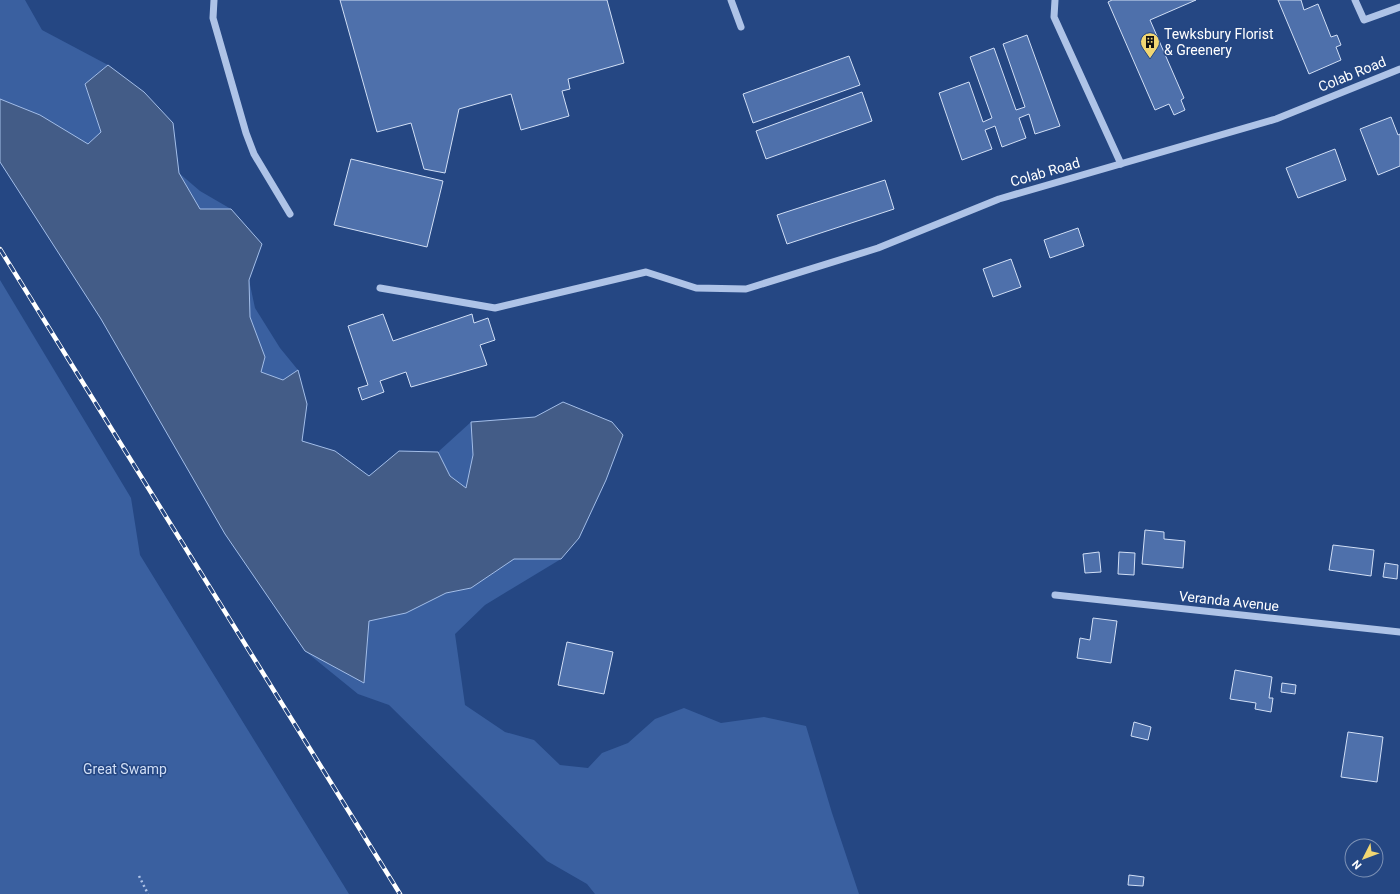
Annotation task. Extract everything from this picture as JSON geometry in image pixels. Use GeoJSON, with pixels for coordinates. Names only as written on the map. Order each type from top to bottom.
{"type":"FeatureCollection","features":[{"type":"Feature","properties":{"kind":"street"},"geometry":{"type":"LineString","coordinates":[[214,0],[213,18],[246,133],[254,154],[290,214]]}},
{"type":"Feature","properties":{"kind":"street"},"geometry":{"type":"LineString","coordinates":[[731,0],[741,27]]}},
{"type":"Feature","properties":{"kind":"street"},"geometry":{"type":"LineString","coordinates":[[1055,0],[1054,17],[1069,47],[1121,164]]}},
{"type":"Feature","properties":{"kind":"street"},"geometry":{"type":"LineString","coordinates":[[1355,0],[1364,20],[1400,7]]}},
{"type":"Feature","properties":{"kind":"street","name":"Colab Road"},"geometry":{"type":"LineString","coordinates":[[380,288],[495,308],[646,272],[696,288],[746,289],[878,248],[999,199],[1276,119],[1400,69]]}},
{"type":"Feature","properties":{"kind":"street","name":"Veranda Avenue"},"geometry":{"type":"LineString","coordinates":[[1055,595],[1400,632]]}},
{"type":"Feature","properties":{"kind":"path"},"geometry":{"type":"LineString","coordinates":[[139,876],[148,894]]}},
{"type":"Feature","properties":{"kind":"green space"},"geometry":{"type":"Polygon","coordinates":[[[0,0],[25,0],[42,30],[108,65],[139,89],[173,123],[179,173],[200,191],[231,209],[262,244],[249,280],[255,308],[280,348],[298,370],[307,404],[302,441],[335,451],[369,476],[399,451],[438,452],[471,422],[535,417],[563,402],[612,422],[561,559],[485,605],[455,634],[465,705],[505,732],[534,740],[560,765],[588,768],[602,753],[628,743],[655,719],[684,708],[721,723],[764,717],[806,726],[832,813],[859,894],[595,894],[587,884],[547,861],[389,705],[358,694],[305,651],[225,534],[101,319],[0,162],[0,0]]]}},
{"type":"Feature","properties":{"kind":"green space","name":"Great Swamp"},"geometry":{"type":"Polygon","coordinates":[[[0,280],[131,498],[140,555],[349,894],[0,894],[0,280]]]}},
{"type":"Feature","properties":{"kind":"shaded area"},"geometry":{"type":"Polygon","coordinates":[[[108,65],[144,92],[173,123],[179,173],[200,209],[231,209],[262,244],[249,280],[250,317],[265,357],[261,372],[283,380],[298,370],[307,404],[302,441],[335,451],[369,476],[399,451],[438,452],[450,476],[466,488],[473,455],[471,422],[535,417],[563,402],[612,422],[623,435],[606,480],[579,538],[561,559],[514,559],[471,588],[446,593],[406,613],[369,621],[364,683],[305,651],[225,534],[101,319],[0,162],[0,99],[40,115],[88,144],[101,132],[85,84],[108,65]]]}},
{"type":"Feature","properties":{"kind":"building"},"geometry":{"type":"Polygon","coordinates":[[[340,0],[607,0],[624,63],[568,79],[570,89],[562,91],[569,116],[521,130],[511,94],[459,109],[445,173],[424,169],[411,123],[377,132],[340,0]]]}},
{"type":"Feature","properties":{"kind":"building","name":"Tewksbury Florist & Greenery"},"geometry":{"type":"Polygon","coordinates":[[[1112,0],[1196,0],[1150,20],[1184,98],[1181,100],[1185,110],[1174,115],[1169,104],[1155,110],[1108,2],[1112,0]]]}},
{"type":"Feature","properties":{"kind":"building"},"geometry":{"type":"Polygon","coordinates":[[[1278,0],[1301,0],[1304,10],[1318,4],[1331,37],[1337,35],[1341,45],[1336,47],[1341,60],[1309,74],[1278,0]]]}},
{"type":"Feature","properties":{"kind":"building"},"geometry":{"type":"Polygon","coordinates":[[[1027,35],[1060,126],[1035,134],[1029,114],[1019,118],[1026,138],[1002,147],[995,126],[985,130],[992,149],[962,160],[939,93],[969,82],[983,122],[992,118],[970,57],[994,48],[1016,110],[1025,107],[1003,44],[1027,35]]]}},
{"type":"Feature","properties":{"kind":"building"},"geometry":{"type":"Polygon","coordinates":[[[849,56],[860,85],[753,123],[743,94],[849,56]]]}},
{"type":"Feature","properties":{"kind":"building"},"geometry":{"type":"Polygon","coordinates":[[[862,92],[872,121],[766,159],[756,131],[862,92]]]}},
{"type":"Feature","properties":{"kind":"building"},"geometry":{"type":"Polygon","coordinates":[[[1391,117],[1398,135],[1400,134],[1400,166],[1378,175],[1360,129],[1391,117]]]}},
{"type":"Feature","properties":{"kind":"building"},"geometry":{"type":"Polygon","coordinates":[[[1335,149],[1346,180],[1298,198],[1286,168],[1335,149]]]}},
{"type":"Feature","properties":{"kind":"building"},"geometry":{"type":"Polygon","coordinates":[[[351,159],[443,181],[427,247],[334,225],[351,159]]]}},
{"type":"Feature","properties":{"kind":"building"},"geometry":{"type":"Polygon","coordinates":[[[885,180],[894,209],[787,244],[777,215],[885,180]]]}},
{"type":"Feature","properties":{"kind":"building"},"geometry":{"type":"Polygon","coordinates":[[[1078,228],[1084,246],[1050,258],[1044,240],[1078,228]]]}},
{"type":"Feature","properties":{"kind":"building"},"geometry":{"type":"Polygon","coordinates":[[[1011,259],[1021,287],[993,297],[983,269],[1011,259]]]}},
{"type":"Feature","properties":{"kind":"building"},"geometry":{"type":"Polygon","coordinates":[[[383,314],[393,341],[472,314],[474,323],[488,318],[495,340],[480,345],[487,365],[411,387],[406,372],[380,381],[384,392],[362,400],[358,388],[368,385],[348,326],[383,314]]]}},
{"type":"Feature","properties":{"kind":"building"},"geometry":{"type":"Polygon","coordinates":[[[1145,530],[1164,532],[1164,539],[1185,541],[1183,568],[1142,564],[1145,530]]]}},
{"type":"Feature","properties":{"kind":"building"},"geometry":{"type":"Polygon","coordinates":[[[1333,545],[1374,550],[1371,576],[1329,570],[1333,545]]]}},
{"type":"Feature","properties":{"kind":"building"},"geometry":{"type":"Polygon","coordinates":[[[1099,552],[1101,572],[1085,573],[1083,554],[1099,552]]]}},
{"type":"Feature","properties":{"kind":"building"},"geometry":{"type":"Polygon","coordinates":[[[1119,552],[1135,553],[1134,575],[1118,574],[1119,552]]]}},
{"type":"Feature","properties":{"kind":"building"},"geometry":{"type":"Polygon","coordinates":[[[1385,563],[1398,565],[1397,579],[1383,577],[1385,563]]]}},
{"type":"Feature","properties":{"kind":"building"},"geometry":{"type":"Polygon","coordinates":[[[1093,618],[1117,621],[1111,663],[1077,658],[1080,638],[1090,640],[1093,618]]]}},
{"type":"Feature","properties":{"kind":"building"},"geometry":{"type":"Polygon","coordinates":[[[567,642],[613,652],[604,694],[558,685],[567,642]]]}},
{"type":"Feature","properties":{"kind":"building"},"geometry":{"type":"Polygon","coordinates":[[[1235,670],[1272,677],[1269,698],[1273,698],[1271,712],[1255,709],[1256,703],[1230,699],[1235,670]]]}},
{"type":"Feature","properties":{"kind":"building"},"geometry":{"type":"Polygon","coordinates":[[[1282,683],[1296,685],[1295,694],[1281,692],[1282,683]]]}},
{"type":"Feature","properties":{"kind":"building"},"geometry":{"type":"Polygon","coordinates":[[[1134,722],[1151,727],[1148,740],[1131,736],[1134,722]]]}},
{"type":"Feature","properties":{"kind":"building"},"geometry":{"type":"Polygon","coordinates":[[[1348,732],[1383,737],[1377,782],[1341,777],[1348,732]]]}},
{"type":"Feature","properties":{"kind":"building"},"geometry":{"type":"Polygon","coordinates":[[[1129,875],[1144,877],[1143,886],[1128,885],[1129,875]]]}},
{"type":"Feature","properties":{"kind":"railway"},"geometry":{"type":"LineString","coordinates":[[0,249],[400,894]]}},
{"type":"Feature","properties":{"kind":"place","name":"Tewksbury Florist & Greenery"},"geometry":{"type":"Point","coordinates":[1150,59]}}]}
